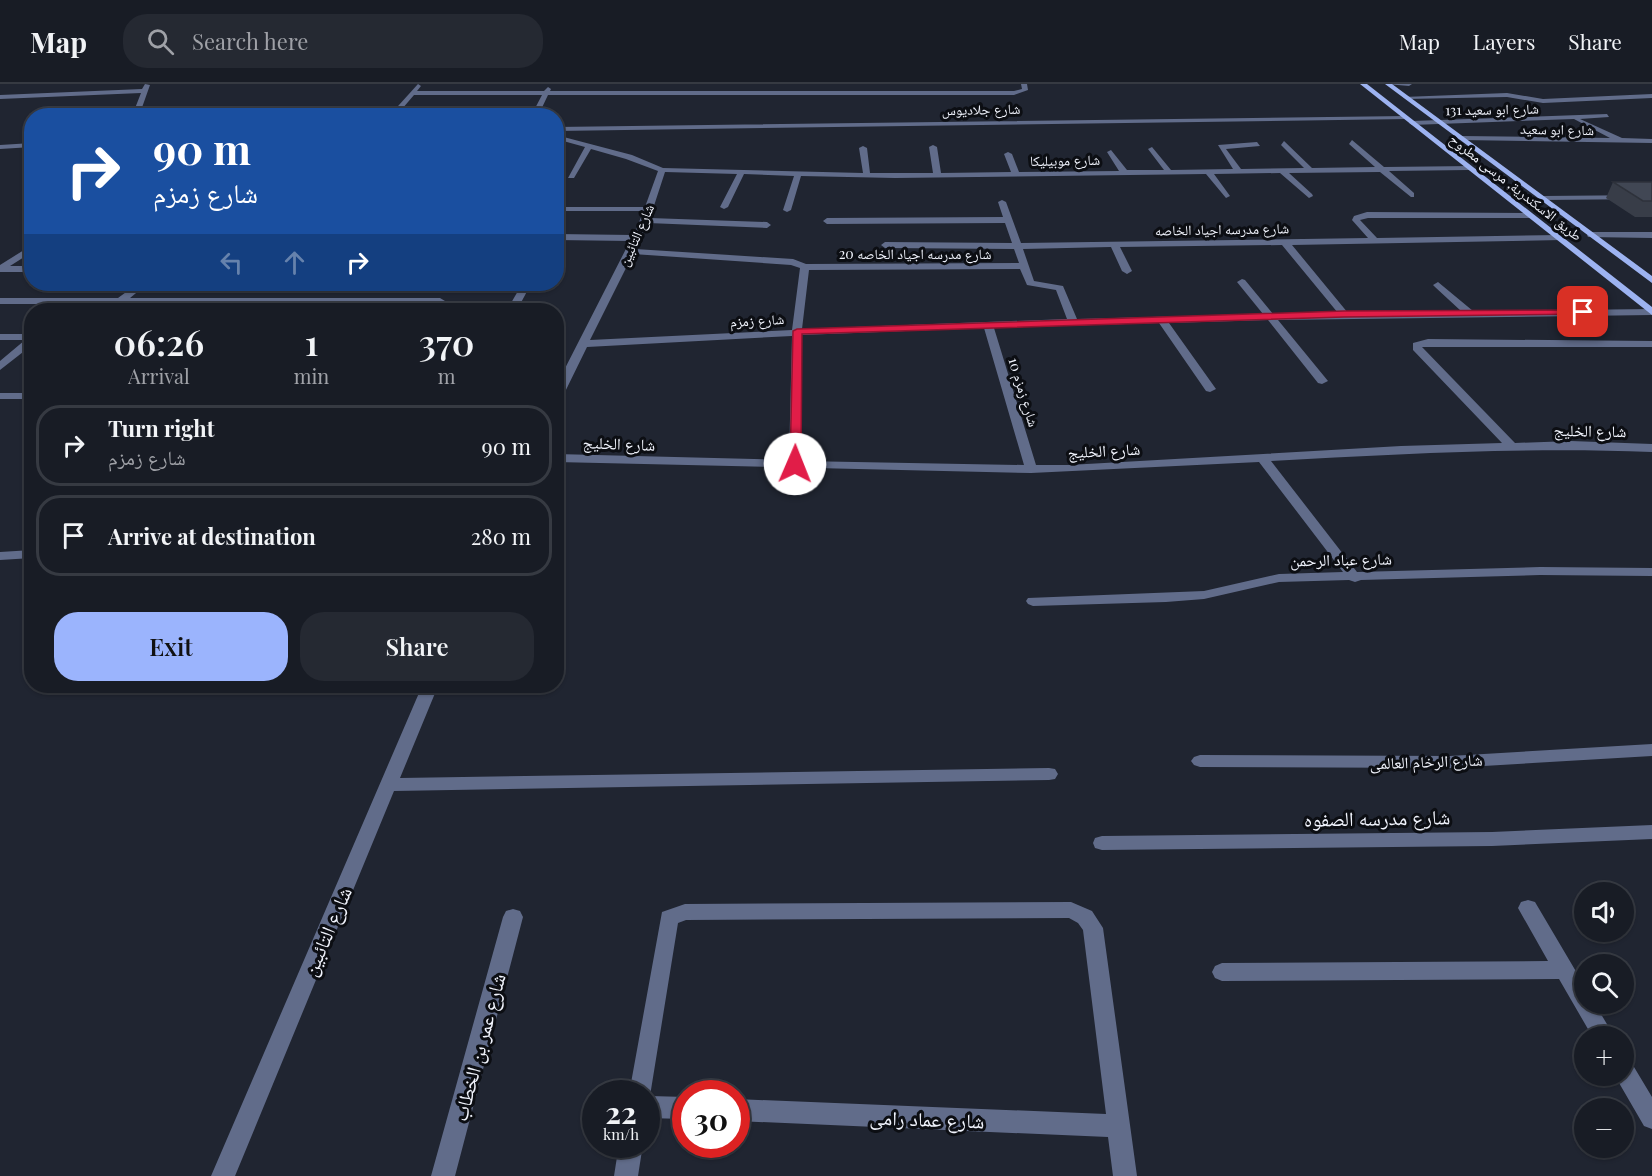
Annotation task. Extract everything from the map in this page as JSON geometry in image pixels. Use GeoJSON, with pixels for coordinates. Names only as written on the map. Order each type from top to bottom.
{"type":"FeatureCollection","features":[{"type":"Feature","properties":{"kind":"main road","name":"طريق الاسكندرية, مرسى مطروح"},"geometry":{"type":"LineString","coordinates":[[1363,84],[1652,312]]}},
{"type":"Feature","properties":{"kind":"main road","name":"طريق الاسكندرية, مرسى مطروح"},"geometry":{"type":"LineString","coordinates":[[1389,84],[1652,280]]}},
{"type":"Feature","properties":{"kind":"main road"},"geometry":{"type":"LineString","coordinates":[[1394,109],[1421,108]]}},
{"type":"Feature","properties":{"kind":"street"},"geometry":{"type":"LineString","coordinates":[[138,108],[148,84]]}},
{"type":"Feature","properties":{"kind":"street"},"geometry":{"type":"LineString","coordinates":[[399,108],[420,84]]}},
{"type":"Feature","properties":{"kind":"street"},"geometry":{"type":"LineString","coordinates":[[538,108],[551,84]]}},
{"type":"Feature","properties":{"kind":"street"},"geometry":{"type":"LineString","coordinates":[[411,93],[1014,93],[1026,90],[1024,84]]}},
{"type":"Feature","properties":{"kind":"street"},"geometry":{"type":"LineString","coordinates":[[1389,84],[1409,84]]}},
{"type":"Feature","properties":{"kind":"street"},"geometry":{"type":"LineString","coordinates":[[17,96],[26,90]]}},
{"type":"Feature","properties":{"kind":"street"},"geometry":{"type":"LineString","coordinates":[[0,97],[143,92]]}},
{"type":"Feature","properties":{"kind":"street"},"geometry":{"type":"LineString","coordinates":[[1406,97],[1507,95],[1543,101],[1652,96]]}},
{"type":"Feature","properties":{"kind":"street","name":"شارع ابو سعيد 131"},"geometry":{"type":"LineString","coordinates":[[1409,120],[1440,122],[1607,116]]}},
{"type":"Feature","properties":{"kind":"street","name":"شارع ابو سعيد 131"},"geometry":{"type":"LineString","coordinates":[[1573,118],[1626,142]]}},
{"type":"Feature","properties":{"kind":"street","name":"شارع جلاديوس"},"geometry":{"type":"LineString","coordinates":[[564,129],[1409,120]]}},
{"type":"Feature","properties":{"kind":"street","name":"شارع ابو سعيد"},"geometry":{"type":"LineString","coordinates":[[1461,138],[1652,141]]}},
{"type":"Feature","properties":{"kind":"street"},"geometry":{"type":"LineString","coordinates":[[564,139],[591,145],[662,170]]}},
{"type":"Feature","properties":{"kind":"street"},"geometry":{"type":"LineString","coordinates":[[1352,142],[1385,169],[1411,195]]}},
{"type":"Feature","properties":{"kind":"street"},"geometry":{"type":"LineString","coordinates":[[1284,143],[1310,170]]}},
{"type":"Feature","properties":{"kind":"street"},"geometry":{"type":"LineString","coordinates":[[1238,170],[1221,147],[1257,144]]}},
{"type":"Feature","properties":{"kind":"street"},"geometry":{"type":"LineString","coordinates":[[571,176],[591,145]]}},
{"type":"Feature","properties":{"kind":"street"},"geometry":{"type":"LineString","coordinates":[[0,147],[24,146]]}},
{"type":"Feature","properties":{"kind":"street"},"geometry":{"type":"LineString","coordinates":[[933,147],[937,175]]}},
{"type":"Feature","properties":{"kind":"street"},"geometry":{"type":"LineString","coordinates":[[863,148],[867,176]]}},
{"type":"Feature","properties":{"kind":"street"},"geometry":{"type":"LineString","coordinates":[[1152,150],[1169,171]]}},
{"type":"Feature","properties":{"kind":"street"},"geometry":{"type":"LineString","coordinates":[[1112,152],[1124,172]]}},
{"type":"Feature","properties":{"kind":"street"},"geometry":{"type":"LineString","coordinates":[[1008,154],[1016,174]]}},
{"type":"Feature","properties":{"kind":"street","name":"شارع موبيليكا"},"geometry":{"type":"LineString","coordinates":[[662,170],[867,176],[1469,168]]}},
{"type":"Feature","properties":{"kind":"street","name":"شارع التائبين"},"geometry":{"type":"LineString","coordinates":[[564,373],[583,344],[645,220],[662,170]]}},
{"type":"Feature","properties":{"kind":"street"},"geometry":{"type":"LineString","coordinates":[[1281,170],[1309,196]]}},
{"type":"Feature","properties":{"kind":"street"},"geometry":{"type":"LineString","coordinates":[[1208,171],[1226,196]]}},
{"type":"Feature","properties":{"kind":"street"},"geometry":{"type":"LineString","coordinates":[[724,207],[741,172]]}},
{"type":"Feature","properties":{"kind":"street"},"geometry":{"type":"LineString","coordinates":[[787,210],[798,174]]}},
{"type":"Feature","properties":{"kind":"street"},"geometry":{"type":"LineString","coordinates":[[1542,198],[1652,196]]}},
{"type":"Feature","properties":{"kind":"street"},"geometry":{"type":"LineString","coordinates":[[1002,202],[1030,283],[1061,290],[1073,322]]}},
{"type":"Feature","properties":{"kind":"street"},"geometry":{"type":"LineString","coordinates":[[564,209],[648,209]]}},
{"type":"Feature","properties":{"kind":"street"},"geometry":{"type":"LineString","coordinates":[[1374,240],[1356,220],[1357,218],[1367,215],[1529,215]]}},
{"type":"Feature","properties":{"kind":"street"},"geometry":{"type":"LineString","coordinates":[[645,220],[766,225]]}},
{"type":"Feature","properties":{"kind":"street"},"geometry":{"type":"LineString","coordinates":[[827,220],[1009,220]]}},
{"type":"Feature","properties":{"kind":"street"},"geometry":{"type":"LineString","coordinates":[[1591,235],[1652,235]]}},
{"type":"Feature","properties":{"kind":"street"},"geometry":{"type":"LineString","coordinates":[[564,237],[635,238]]}},
{"type":"Feature","properties":{"kind":"street","name":"شارع مدرسه اجياد الخاصه"},"geometry":{"type":"LineString","coordinates":[[885,245],[1017,246],[1558,238]]}},
{"type":"Feature","properties":{"kind":"street"},"geometry":{"type":"LineString","coordinates":[[1284,241],[1344,314]]}},
{"type":"Feature","properties":{"kind":"street"},"geometry":{"type":"LineString","coordinates":[[1114,244],[1127,271]]}},
{"type":"Feature","properties":{"kind":"street","name":"شارع مدرسه اجياد الخاصه 20"},"geometry":{"type":"LineString","coordinates":[[629,251],[793,262],[805,267],[1024,266]]}},
{"type":"Feature","properties":{"kind":"street"},"geometry":{"type":"LineString","coordinates":[[0,269],[24,253]]}},
{"type":"Feature","properties":{"kind":"street"},"geometry":{"type":"LineString","coordinates":[[795,464],[797,331],[805,267]]}},
{"type":"Feature","properties":{"kind":"street"},"geometry":{"type":"LineString","coordinates":[[0,269],[24,269]]}},
{"type":"Feature","properties":{"kind":"street"},"geometry":{"type":"LineString","coordinates":[[1242,282],[1322,381]]}},
{"type":"Feature","properties":{"kind":"street"},"geometry":{"type":"LineString","coordinates":[[1438,285],[1469,313]]}},
{"type":"Feature","properties":{"kind":"street"},"geometry":{"type":"LineString","coordinates":[[118,303],[133,291]]}},
{"type":"Feature","properties":{"kind":"street"},"geometry":{"type":"LineString","coordinates":[[0,301],[440,302]]}},
{"type":"Feature","properties":{"kind":"street","name":"شارع زمزم"},"geometry":{"type":"LineString","coordinates":[[583,344],[797,331],[1073,322],[1344,314],[1652,312]]}},
{"type":"Feature","properties":{"kind":"street"},"geometry":{"type":"LineString","coordinates":[[1162,320],[1210,389]]}},
{"type":"Feature","properties":{"kind":"street","name":"شارع زمزم 10"},"geometry":{"type":"LineString","coordinates":[[988,325],[1031,469]]}},
{"type":"Feature","properties":{"kind":"street"},"geometry":{"type":"LineString","coordinates":[[0,337],[24,338]]}},
{"type":"Feature","properties":{"kind":"street"},"geometry":{"type":"LineString","coordinates":[[1511,446],[1417,348],[1417,345],[1428,342],[1652,344]]}},
{"type":"Feature","properties":{"kind":"street"},"geometry":{"type":"LineString","coordinates":[[0,367],[24,345]]}},
{"type":"Feature","properties":{"kind":"street"},"geometry":{"type":"LineString","coordinates":[[0,396],[24,396]]}},
{"type":"Feature","properties":{"kind":"street","name":"شارع الخليج"},"geometry":{"type":"LineString","coordinates":[[564,458],[1031,469],[1511,446],[1652,448]]}},
{"type":"Feature","properties":{"kind":"street"},"geometry":{"type":"LineString","coordinates":[[1262,458],[1355,578]]}},
{"type":"Feature","properties":{"kind":"street"},"geometry":{"type":"LineString","coordinates":[[0,556],[24,554]]}},
{"type":"Feature","properties":{"kind":"street","name":"شارع عباد الرحمن"},"geometry":{"type":"LineString","coordinates":[[1033,601],[1204,595],[1279,578],[1540,572],[1652,572]]}},
{"type":"Feature","properties":{"kind":"street","name":"شارع التائبين"},"geometry":{"type":"LineString","coordinates":[[223,1176],[427,693]]}},
{"type":"Feature","properties":{"kind":"street","name":"شارع الرخام العالمى"},"geometry":{"type":"LineString","coordinates":[[1200,761],[1450,762],[1652,750]]}},
{"type":"Feature","properties":{"kind":"street"},"geometry":{"type":"LineString","coordinates":[[387,785],[1049,774]]}},
{"type":"Feature","properties":{"kind":"street","name":"شارع مدرسه الصفوه"},"geometry":{"type":"LineString","coordinates":[[1102,843],[1492,839],[1652,832]]}},
{"type":"Feature","properties":{"kind":"street"},"geometry":{"type":"LineString","coordinates":[[1528,908],[1598,1026]]}},
{"type":"Feature","properties":{"kind":"street"},"geometry":{"type":"LineString","coordinates":[[642,1080],[669,918],[674,914],[685,912],[1071,910],[1085,917],[1093,928],[1125,1176]]}},
{"type":"Feature","properties":{"kind":"street","name":"شارع عمر بن الخطاب"},"geometry":{"type":"LineString","coordinates":[[444,1176],[513,917]]}},
{"type":"Feature","properties":{"kind":"street"},"geometry":{"type":"LineString","coordinates":[[1222,972],[1564,970]]}},
{"type":"Feature","properties":{"kind":"street"},"geometry":{"type":"LineString","coordinates":[[1633,1086],[1652,1118]]}},
{"type":"Feature","properties":{"kind":"street","name":"شارع عماد رامى"},"geometry":{"type":"LineString","coordinates":[[750,1111],[1118,1126]]}},
{"type":"Feature","properties":{"kind":"street"},"geometry":{"type":"LineString","coordinates":[[626,1176],[629,1158]]}},
{"type":"Feature","properties":{"kind":"building"},"geometry":{"type":"Polygon","coordinates":[[[1613,182],[1652,182],[1652,201],[1643,201],[1613,182]]]}},
{"type":"Feature","properties":{"kind":"route"},"geometry":{"type":"LineString","coordinates":[[795,464],[797,331],[1344,314],[1583,312]]}}]}
